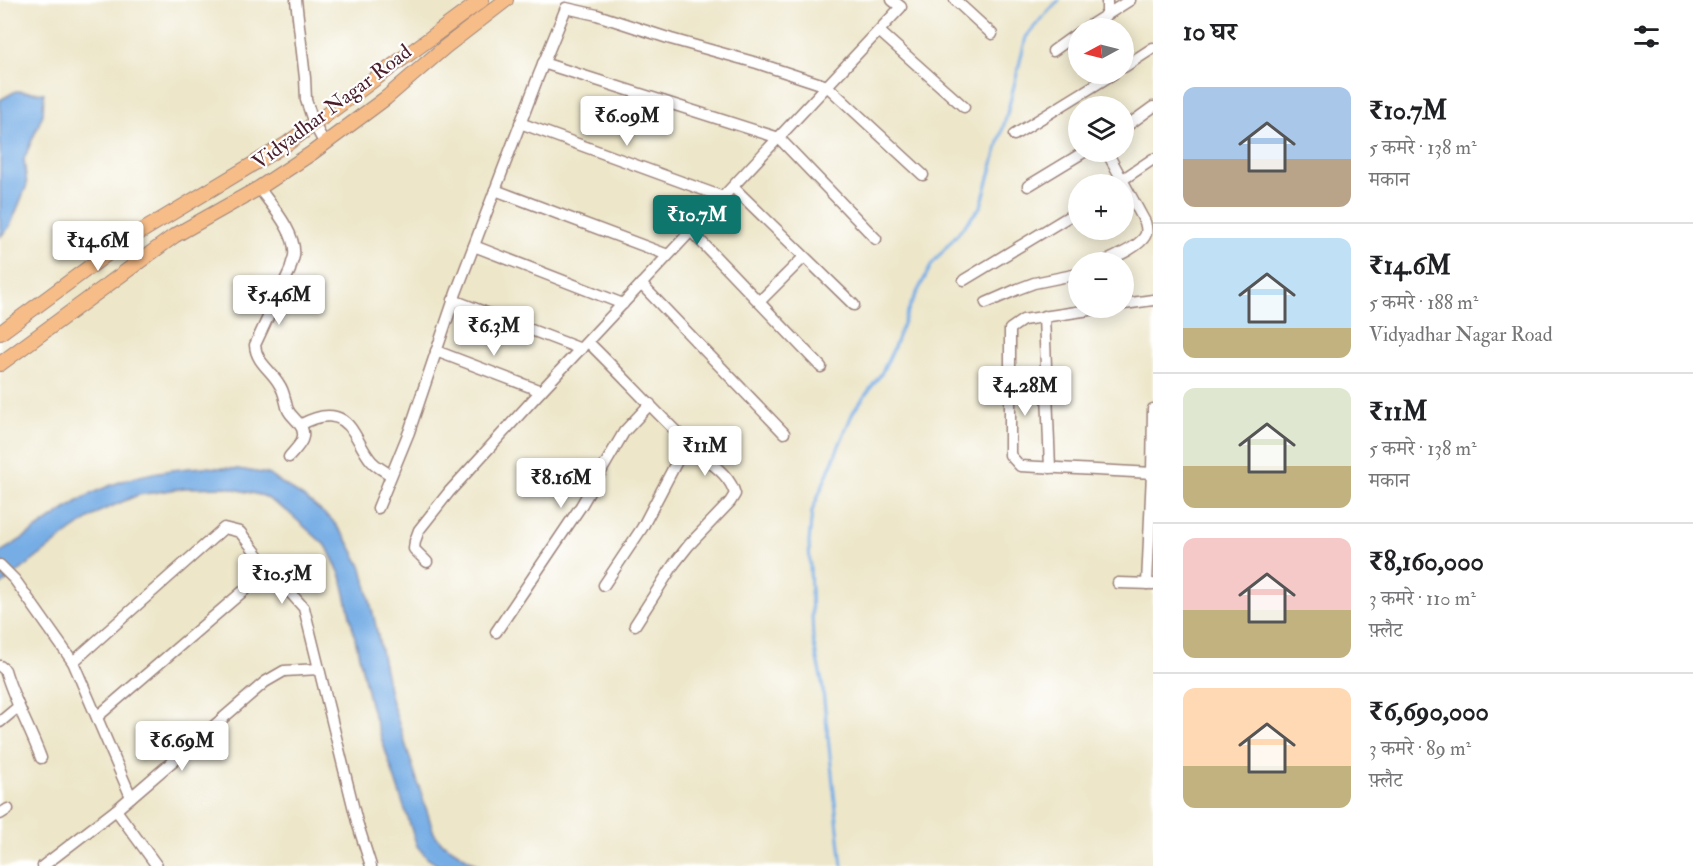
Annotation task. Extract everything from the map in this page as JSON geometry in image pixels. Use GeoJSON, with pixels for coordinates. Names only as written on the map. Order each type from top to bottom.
{"type":"FeatureCollection","features":[{"type":"Feature","properties":{"kind":"main road","name":"Vidyadhar Nagar Road"},"geometry":{"type":"LineString","coordinates":[[0,333],[122,243],[288,143],[482,0]]}},
{"type":"Feature","properties":{"kind":"main road","name":"Vidyadhar Nagar Road"},"geometry":{"type":"LineString","coordinates":[[0,364],[174,236],[259,188],[325,144],[386,98],[445,47],[506,0]]}},
{"type":"Feature","properties":{"kind":"street"},"geometry":{"type":"LineString","coordinates":[[296,0],[306,100],[314,124],[325,144]]}},
{"type":"Feature","properties":{"kind":"street"},"geometry":{"type":"LineString","coordinates":[[955,0],[992,34]]}},
{"type":"Feature","properties":{"kind":"street"},"geometry":{"type":"LineString","coordinates":[[1107,0],[1107,14]]}},
{"type":"Feature","properties":{"kind":"street"},"geometry":{"type":"LineString","coordinates":[[1103,18],[1130,0]]}},
{"type":"Feature","properties":{"kind":"street"},"geometry":{"type":"LineString","coordinates":[[426,562],[414,549],[415,541],[419,530],[449,492],[879,31],[901,2]]}},
{"type":"Feature","properties":{"kind":"street"},"geometry":{"type":"LineString","coordinates":[[378,508],[409,432],[453,300],[565,4],[827,86],[923,175]]}},
{"type":"Feature","properties":{"kind":"street"},"geometry":{"type":"LineString","coordinates":[[879,31],[964,107]]}},
{"type":"Feature","properties":{"kind":"street"},"geometry":{"type":"LineString","coordinates":[[1053,51],[1068,40]]}},
{"type":"Feature","properties":{"kind":"street"},"geometry":{"type":"LineString","coordinates":[[1134,60],[1153,48]]}},
{"type":"Feature","properties":{"kind":"street"},"geometry":{"type":"LineString","coordinates":[[543,63],[779,138],[876,239]]}},
{"type":"Feature","properties":{"kind":"street"},"geometry":{"type":"LineString","coordinates":[[1077,96],[1097,84]]}},
{"type":"Feature","properties":{"kind":"street"},"geometry":{"type":"LineString","coordinates":[[1014,135],[1068,102]]}},
{"type":"Feature","properties":{"kind":"street"},"geometry":{"type":"LineString","coordinates":[[1134,121],[1153,107]]}},
{"type":"Feature","properties":{"kind":"street"},"geometry":{"type":"LineString","coordinates":[[520,123],[723,197]]}},
{"type":"Feature","properties":{"kind":"street"},"geometry":{"type":"LineString","coordinates":[[1131,174],[1153,159]]}},
{"type":"Feature","properties":{"kind":"street"},"geometry":{"type":"LineString","coordinates":[[1028,186],[1068,162]]}},
{"type":"Feature","properties":{"kind":"street"},"geometry":{"type":"LineString","coordinates":[[733,187],[854,305]]}},
{"type":"Feature","properties":{"kind":"street"},"geometry":{"type":"LineString","coordinates":[[259,188],[284,223],[294,245],[294,257],[255,345],[255,352],[283,390],[291,416],[304,433],[302,440],[289,457]]}},
{"type":"Feature","properties":{"kind":"street"},"geometry":{"type":"LineString","coordinates":[[495,190],[668,255]]}},
{"type":"Feature","properties":{"kind":"street"},"geometry":{"type":"LineString","coordinates":[[1123,252],[1145,236],[1149,220],[1134,200]]}},
{"type":"Feature","properties":{"kind":"street"},"geometry":{"type":"LineString","coordinates":[[964,280],[1068,217]]}},
{"type":"Feature","properties":{"kind":"street"},"geometry":{"type":"LineString","coordinates":[[691,231],[821,367]]}},
{"type":"Feature","properties":{"kind":"street"},"geometry":{"type":"LineString","coordinates":[[474,246],[623,304]]}},
{"type":"Feature","properties":{"kind":"street"},"geometry":{"type":"LineString","coordinates":[[759,302],[804,257]]}},
{"type":"Feature","properties":{"kind":"street"},"geometry":{"type":"LineString","coordinates":[[986,303],[1026,286],[1068,276]]}},
{"type":"Feature","properties":{"kind":"street"},"geometry":{"type":"LineString","coordinates":[[642,284],[784,433]]}},
{"type":"Feature","properties":{"kind":"street"},"geometry":{"type":"LineString","coordinates":[[453,300],[584,345],[650,404],[732,485],[735,494],[730,502],[689,545],[635,625]]}},
{"type":"Feature","properties":{"kind":"street"},"geometry":{"type":"LineString","coordinates":[[1134,303],[1153,300]]}},
{"type":"Feature","properties":{"kind":"street"},"geometry":{"type":"LineString","coordinates":[[1068,313],[1023,320],[1010,329],[1010,455],[1020,466],[1153,473]]}},
{"type":"Feature","properties":{"kind":"street"},"geometry":{"type":"LineString","coordinates":[[1044,316],[1050,468]]}},
{"type":"Feature","properties":{"kind":"street"},"geometry":{"type":"LineString","coordinates":[[436,351],[541,391]]}},
{"type":"Feature","properties":{"kind":"street"},"geometry":{"type":"LineString","coordinates":[[496,632],[581,506],[624,432],[650,404]]}},
{"type":"Feature","properties":{"kind":"street"},"geometry":{"type":"LineString","coordinates":[[1118,583],[1150,584],[1153,409]]}},
{"type":"Feature","properties":{"kind":"street"},"geometry":{"type":"LineString","coordinates":[[300,425],[311,419],[327,415],[343,420],[353,430],[370,459],[377,467],[391,475]]}},
{"type":"Feature","properties":{"kind":"street"},"geometry":{"type":"LineString","coordinates":[[604,585],[642,528],[687,442]]}},
{"type":"Feature","properties":{"kind":"street"},"geometry":{"type":"LineString","coordinates":[[73,662],[224,528],[240,532],[304,608],[357,822],[371,866]]}},
{"type":"Feature","properties":{"kind":"street"},"geometry":{"type":"LineString","coordinates":[[0,565],[15,580],[73,662],[131,797]]}},
{"type":"Feature","properties":{"kind":"street"},"geometry":{"type":"LineString","coordinates":[[97,717],[269,569]]}},
{"type":"Feature","properties":{"kind":"street"},"geometry":{"type":"LineString","coordinates":[[0,666],[5,670],[18,707],[41,758]]}},
{"type":"Feature","properties":{"kind":"street"},"geometry":{"type":"LineString","coordinates":[[44,866],[116,810],[265,682],[284,671],[319,669]]}},
{"type":"Feature","properties":{"kind":"street"},"geometry":{"type":"LineString","coordinates":[[0,722],[18,707]]}},
{"type":"Feature","properties":{"kind":"street"},"geometry":{"type":"LineString","coordinates":[[116,810],[157,866]]}},
{"type":"Feature","properties":{"kind":"water"},"geometry":{"type":"Polygon","coordinates":[[[16,91],[44,93],[43,114],[24,159],[27,185],[10,226],[0,237],[0,100],[16,91]]]}},
{"type":"Feature","properties":{"kind":"water"},"geometry":{"type":"Polygon","coordinates":[[[204,467],[268,474],[305,498],[332,520],[347,540],[362,568],[391,699],[434,833],[441,842],[479,866],[439,866],[427,858],[417,846],[370,704],[341,576],[327,547],[287,511],[264,496],[226,487],[184,488],[138,495],[101,511],[71,531],[0,586],[0,552],[85,497],[113,484],[143,475],[204,467]]]}},
{"type":"Feature","properties":{"kind":"waterway"},"geometry":{"type":"LineString","coordinates":[[842,866],[822,682],[813,640],[809,542],[812,511],[853,412],[881,374],[910,306],[932,264],[981,206],[1026,37],[1059,0]]}}]}
